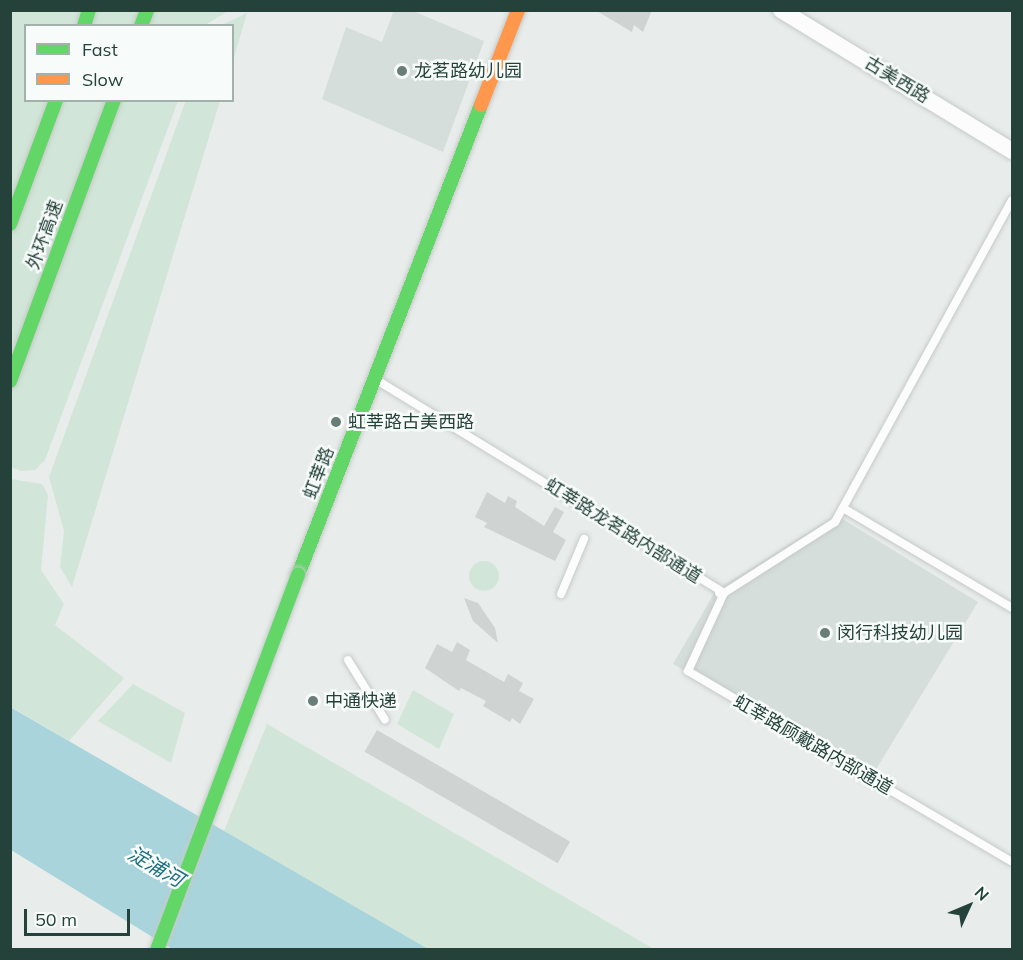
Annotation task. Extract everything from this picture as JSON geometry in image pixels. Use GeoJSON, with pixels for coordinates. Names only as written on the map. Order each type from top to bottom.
{"type":"FeatureCollection","features":[{"type":"Feature","properties":{"kind":"main road","name":"虹莘路"},"geometry":{"type":"LineString","coordinates":[[157,950],[298,575],[518,10]]}},
{"type":"Feature","properties":{"kind":"main road","name":"外环高速"},"geometry":{"type":"LineString","coordinates":[[10,224],[55,102]]}},
{"type":"Feature","properties":{"kind":"main road","name":"外环高速"},"geometry":{"type":"LineString","coordinates":[[10,381],[113,102]]}},
{"type":"Feature","properties":{"kind":"main road"},"geometry":{"type":"LineString","coordinates":[[309,548],[308,579],[220,806],[206,799],[289,570],[309,548]]}},
{"type":"Feature","properties":{"kind":"street","name":"古美西路"},"geometry":{"type":"LineString","coordinates":[[781,10],[1012,151]]}},
{"type":"Feature","properties":{"kind":"lane"},"geometry":{"type":"LineString","coordinates":[[719,593],[835,522],[1012,200]]}},
{"type":"Feature","properties":{"kind":"lane","name":"虹莘路龙茗路内部通道"},"geometry":{"type":"LineString","coordinates":[[375,379],[719,593]]}},
{"type":"Feature","properties":{"kind":"lane"},"geometry":{"type":"LineString","coordinates":[[843,508],[1012,608]]}},
{"type":"Feature","properties":{"kind":"lane"},"geometry":{"type":"LineString","coordinates":[[561,594],[584,539]]}},
{"type":"Feature","properties":{"kind":"lane","name":"虹莘路顾戴路内部通道"},"geometry":{"type":"LineString","coordinates":[[719,593],[688,671],[1012,862]]}},
{"type":"Feature","properties":{"kind":"lane"},"geometry":{"type":"LineString","coordinates":[[348,660],[385,720]]}},
{"type":"Feature","properties":{"kind":"shaded area","name":"龙茗路幼儿园"},"geometry":{"type":"Polygon","coordinates":[[[394,10],[413,11],[484,41],[443,152],[322,99],[346,27],[382,42],[394,10]]]}},
{"type":"Feature","properties":{"kind":"shaded area","name":"闵行科技幼儿园"},"geometry":{"type":"Polygon","coordinates":[[[836,515],[978,602],[872,776],[673,664],[716,590],[836,515]]]}},
{"type":"Feature","properties":{"kind":"green space"},"geometry":{"type":"Polygon","coordinates":[[[10,11],[228,11],[207,24],[24,24],[24,102],[178,102],[45,460],[35,470],[21,471],[10,467],[10,11]]]}},
{"type":"Feature","properties":{"kind":"green space"},"geometry":{"type":"Polygon","coordinates":[[[247,13],[234,58],[234,24],[224,24],[247,13]]]}},
{"type":"Feature","properties":{"kind":"green space"},"geometry":{"type":"Polygon","coordinates":[[[185,102],[220,102],[72,587],[60,567],[64,531],[49,477],[185,102]]]}},
{"type":"Feature","properties":{"kind":"green space"},"geometry":{"type":"Polygon","coordinates":[[[11,479],[42,484],[48,495],[41,570],[64,604],[55,625],[124,678],[69,741],[11,707],[11,479]]]}},
{"type":"Feature","properties":{"kind":"green space"},"geometry":{"type":"Polygon","coordinates":[[[484,561],[495,565],[499,576],[495,587],[484,591],[473,587],[469,576],[473,565],[484,561]]]}},
{"type":"Feature","properties":{"kind":"green space"},"geometry":{"type":"Polygon","coordinates":[[[133,684],[185,713],[171,763],[98,721],[133,684]]]}},
{"type":"Feature","properties":{"kind":"green space"},"geometry":{"type":"Polygon","coordinates":[[[413,690],[454,714],[439,749],[397,724],[413,690]]]}},
{"type":"Feature","properties":{"kind":"green space"},"geometry":{"type":"Polygon","coordinates":[[[267,724],[654,949],[176,950],[267,724]]]}},
{"type":"Feature","properties":{"kind":"water","name":"淀浦河"},"geometry":{"type":"Polygon","coordinates":[[[10,707],[428,949],[172,949],[11,850],[10,707]]]}},
{"type":"Feature","properties":{"kind":"building"},"geometry":{"type":"Polygon","coordinates":[[[595,10],[652,10],[643,32],[634,25],[632,32],[595,10]]]}},
{"type":"Feature","properties":{"kind":"building"},"geometry":{"type":"Polygon","coordinates":[[[487,492],[505,503],[508,496],[517,501],[515,507],[544,526],[555,507],[564,512],[553,532],[566,540],[555,561],[484,527],[487,523],[475,517],[487,492]]]}},
{"type":"Feature","properties":{"kind":"building"},"geometry":{"type":"Polygon","coordinates":[[[464,598],[478,603],[495,628],[498,643],[473,621],[464,598]]]}},
{"type":"Feature","properties":{"kind":"building"},"geometry":{"type":"Polygon","coordinates":[[[457,642],[470,650],[466,660],[504,682],[508,674],[523,683],[519,691],[534,699],[520,724],[512,718],[510,722],[483,706],[486,701],[461,688],[459,691],[425,668],[437,644],[452,652],[457,642]]]}},
{"type":"Feature","properties":{"kind":"building"},"geometry":{"type":"Polygon","coordinates":[[[377,730],[570,842],[558,863],[364,752],[377,730]]]}},
{"type":"Feature","properties":{"kind":"traffic: fast"},"geometry":{"type":"LineString","coordinates":[[85,24],[89,10]]}},
{"type":"Feature","properties":{"kind":"traffic: fast"},"geometry":{"type":"LineString","coordinates":[[142,24],[147,10]]}},
{"type":"Feature","properties":{"kind":"traffic: fast"},"geometry":{"type":"LineString","coordinates":[[10,224],[55,102]]}},
{"type":"Feature","properties":{"kind":"traffic: fast"},"geometry":{"type":"LineString","coordinates":[[10,381],[113,102]]}},
{"type":"Feature","properties":{"kind":"traffic: fast"},"geometry":{"type":"LineString","coordinates":[[298,575],[481,105]]}},
{"type":"Feature","properties":{"kind":"traffic: fast"},"geometry":{"type":"LineString","coordinates":[[157,950],[298,575]]}},
{"type":"Feature","properties":{"kind":"traffic: slow"},"geometry":{"type":"LineString","coordinates":[[481,105],[518,10]]}},
{"type":"Feature","properties":{"kind":"place","name":"龙茗路幼儿园"},"geometry":{"type":"Point","coordinates":[402,71]}},
{"type":"Feature","properties":{"kind":"place","name":"虹莘路古美西路"},"geometry":{"type":"Point","coordinates":[336,422]}},
{"type":"Feature","properties":{"kind":"place","name":"闵行科技幼儿园"},"geometry":{"type":"Point","coordinates":[825,633]}},
{"type":"Feature","properties":{"kind":"place","name":"中通快递"},"geometry":{"type":"Point","coordinates":[313,701]}}]}
